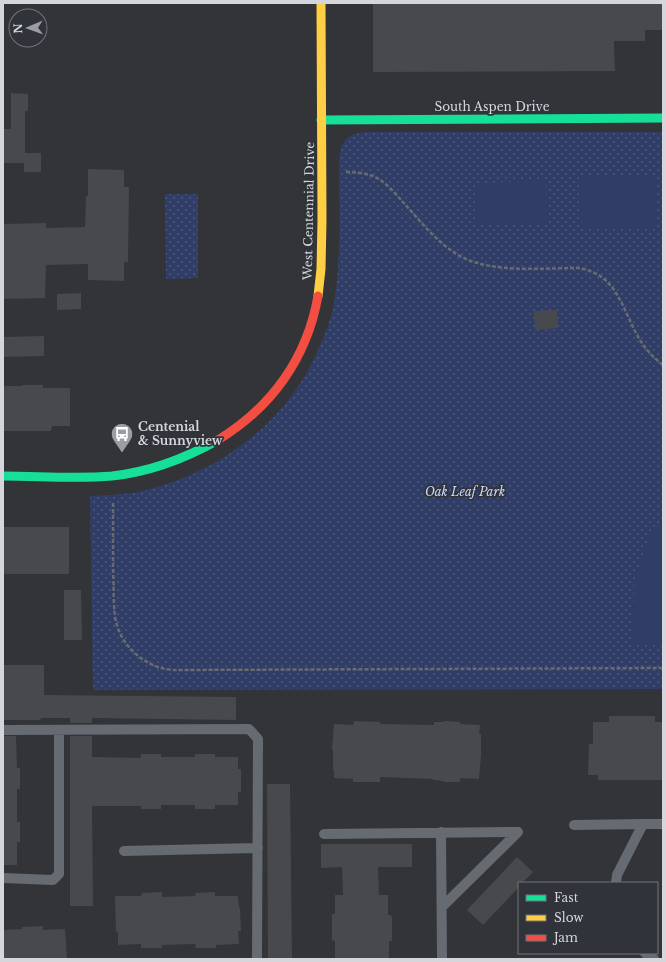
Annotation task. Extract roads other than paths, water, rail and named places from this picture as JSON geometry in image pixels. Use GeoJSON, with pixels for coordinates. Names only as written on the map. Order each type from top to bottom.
{"type":"FeatureCollection","features":[{"type":"Feature","properties":{"kind":"street","name":"West Centennial Drive"},"geometry":{"type":"LineString","coordinates":[[3,476],[90,477],[129,473],[168,462],[199,449],[226,435],[244,422],[268,400],[287,374],[303,346],[315,311],[321,276],[323,216],[321,3]]}},
{"type":"Feature","properties":{"kind":"street","name":"South Aspen Drive"},"geometry":{"type":"LineString","coordinates":[[321,120],[663,118]]}},
{"type":"Feature","properties":{"kind":"lane"},"geometry":{"type":"LineString","coordinates":[[3,730],[249,729],[258,739],[257,959]]}},
{"type":"Feature","properties":{"kind":"lane"},"geometry":{"type":"LineString","coordinates":[[3,878],[53,880],[59,874],[60,730]]}},
{"type":"Feature","properties":{"kind":"lane"},"geometry":{"type":"LineString","coordinates":[[616,882],[617,875],[643,824]]}},
{"type":"Feature","properties":{"kind":"lane"},"geometry":{"type":"LineString","coordinates":[[574,825],[663,824]]}},
{"type":"Feature","properties":{"kind":"lane"},"geometry":{"type":"LineString","coordinates":[[441,832],[442,959]]}},
{"type":"Feature","properties":{"kind":"lane"},"geometry":{"type":"LineString","coordinates":[[324,834],[518,832],[442,907]]}},
{"type":"Feature","properties":{"kind":"lane"},"geometry":{"type":"LineString","coordinates":[[124,851],[258,848]]}},
{"type":"Feature","properties":{"kind":"place","name":"Centenial & Sunnyview"},"geometry":{"type":"Point","coordinates":[122,454]}},
{"type":"Feature","properties":{"kind":"park label","name":"Oak Leaf Park"},"geometry":{"type":"Point","coordinates":[465,492]}}]}
